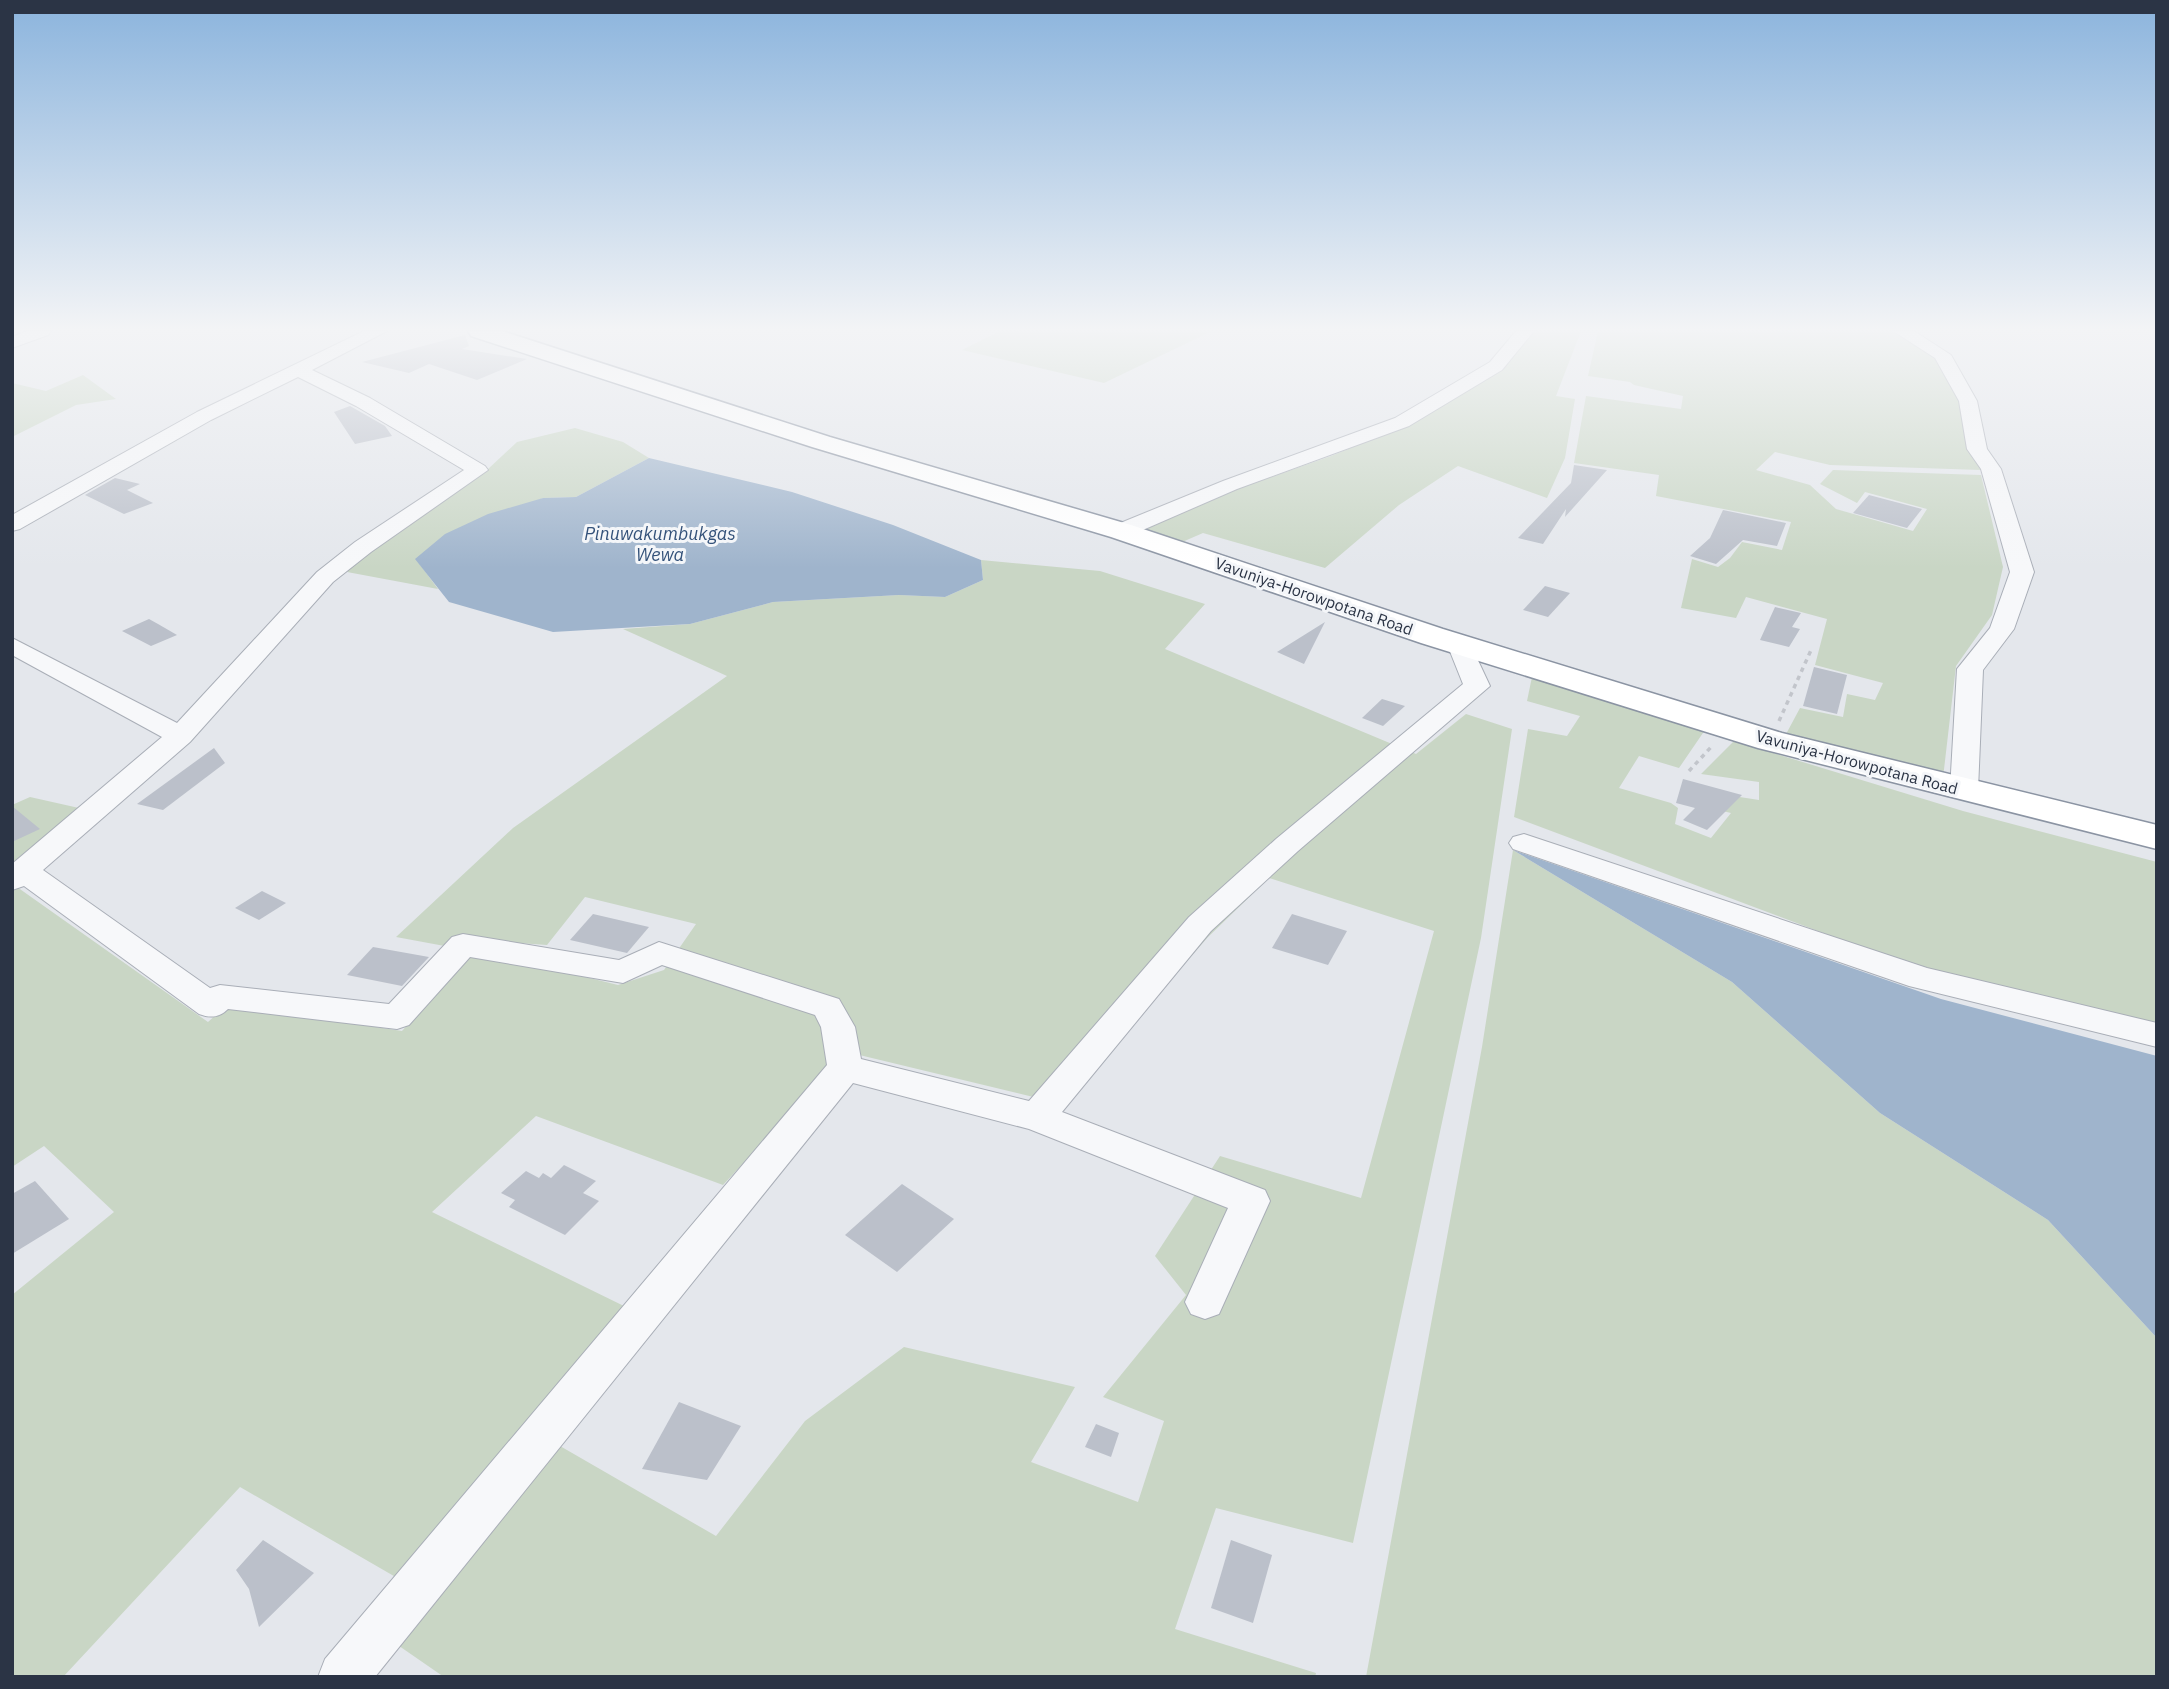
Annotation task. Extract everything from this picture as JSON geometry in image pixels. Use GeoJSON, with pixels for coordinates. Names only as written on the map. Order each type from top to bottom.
{"type":"FeatureCollection","features":[{"type":"Feature","properties":{"kind":"highway","name":"Vavuniya-Horowpotana Road"},"geometry":{"type":"LineString","coordinates":[[722,410],[1121,531],[1459,644],[1770,741],[2157,837]]}},
{"type":"Feature","properties":{"kind":"street"},"geometry":{"type":"LineString","coordinates":[[12,524],[217,410]]}},
{"type":"Feature","properties":{"kind":"street"},"geometry":{"type":"LineString","coordinates":[[343,1677],[845,1068],[838,1027],[827,1007],[659,953],[623,972],[463,945],[397,1017],[220,997],[211,1006],[18,875],[180,736],[325,577],[363,547],[478,470],[376,410]]}},
{"type":"Feature","properties":{"kind":"street"},"geometry":{"type":"LineString","coordinates":[[1121,531],[1230,485],[1402,422],[1422,410]]}},
{"type":"Feature","properties":{"kind":"street"},"geometry":{"type":"LineString","coordinates":[[1964,790],[1970,669],[2002,629],[2022,572],[1992,469],[1977,449],[1970,410]]}},
{"type":"Feature","properties":{"kind":"street"},"geometry":{"type":"LineString","coordinates":[[1037,1117],[1200,924],[1287,845],[1477,686],[1459,644]]}},
{"type":"Feature","properties":{"kind":"street"},"geometry":{"type":"LineString","coordinates":[[12,645],[180,736]]}},
{"type":"Feature","properties":{"kind":"street"},"geometry":{"type":"LineString","coordinates":[[1524,843],[1921,978],[2157,1035]]}},
{"type":"Feature","properties":{"kind":"street"},"geometry":{"type":"LineString","coordinates":[[845,1068],[1037,1117],[1251,1201],[1205,1303]]}},
{"type":"Feature","properties":{"kind":"path"},"geometry":{"type":"LineString","coordinates":[[1770,741],[1812,648]]}},
{"type":"Feature","properties":{"kind":"path"},"geometry":{"type":"LineString","coordinates":[[1689,771],[1728,727]]}},
{"type":"Feature","properties":{"kind":"green space"},"geometry":{"type":"Polygon","coordinates":[[[12,410],[66,410],[12,437],[12,410]]]}},
{"type":"Feature","properties":{"kind":"green space"},"geometry":{"type":"Polygon","coordinates":[[[1433,410],[1573,410],[1565,458],[1547,498],[1458,466],[1399,505],[1325,568],[1203,533],[1173,546],[1131,531],[1237,489],[1331,456],[1410,424],[1433,410]]]}},
{"type":"Feature","properties":{"kind":"green space"},"geometry":{"type":"Polygon","coordinates":[[[1584,410],[1961,410],[1969,448],[1981,470],[1830,465],[1775,452],[1756,470],[1810,485],[1836,509],[1913,531],[1927,509],[1865,492],[1857,503],[1820,484],[1833,470],[1981,475],[2003,567],[1992,615],[1956,666],[1943,778],[1785,736],[1800,708],[1843,717],[1847,694],[1875,700],[1883,683],[1815,665],[1827,619],[1746,597],[1736,618],[1681,608],[1692,559],[1718,567],[1730,558],[1742,542],[1782,550],[1791,522],[1656,496],[1659,475],[1574,463],[1584,410]]]}},
{"type":"Feature","properties":{"kind":"green space"},"geometry":{"type":"Polygon","coordinates":[[[575,428],[623,442],[649,458],[576,497],[543,498],[416,559],[438,589],[347,572],[372,548],[487,470],[517,442],[575,428]]]}},
{"type":"Feature","properties":{"kind":"green space"},"geometry":{"type":"Polygon","coordinates":[[[981,560],[1100,571],[1205,604],[1165,649],[1416,754],[1466,714],[1512,729],[1481,938],[1353,1543],[1216,1508],[1175,1629],[1316,1673],[1315,1677],[444,1677],[389,1639],[560,1446],[716,1536],[805,1421],[904,1347],[1075,1387],[1031,1462],[1138,1502],[1164,1421],[1103,1397],[1186,1295],[1155,1256],[1220,1156],[1361,1198],[1434,931],[1269,878],[1208,937],[1062,1104],[847,1052],[723,1185],[536,1116],[432,1212],[628,1308],[399,1579],[240,1487],[63,1677],[12,1677],[12,1295],[114,1212],[44,1146],[12,1167],[12,891],[17,887],[208,1022],[228,1004],[402,1031],[471,954],[541,966],[618,985],[664,970],[696,924],[585,897],[547,945],[459,939],[450,947],[396,937],[513,828],[727,676],[623,629],[690,624],[773,602],[899,595],[945,597],[983,580],[981,560]]]}},
{"type":"Feature","properties":{"kind":"green space"},"geometry":{"type":"Polygon","coordinates":[[[1533,672],[1705,730],[1679,768],[1639,756],[1619,788],[1671,803],[1678,808],[1675,824],[1711,838],[1731,813],[1714,809],[1714,793],[1759,800],[1759,782],[1701,774],[1734,741],[1963,811],[2157,862],[2157,1026],[1927,972],[1514,817],[1528,729],[1567,736],[1580,716],[1527,701],[1533,672]]]}},
{"type":"Feature","properties":{"kind":"green space"},"geometry":{"type":"Polygon","coordinates":[[[30,797],[79,808],[12,863],[12,805],[30,797]]]}},
{"type":"Feature","properties":{"kind":"green space"},"geometry":{"type":"Polygon","coordinates":[[[1513,850],[1732,982],[1880,1113],[2048,1220],[2157,1338],[2157,1677],[1366,1677],[1482,1047],[1513,850]]]}},
{"type":"Feature","properties":{"kind":"water","name":"Pinuwakumbukgas Wewa"},"geometry":{"type":"Polygon","coordinates":[[[649,458],[792,492],[893,525],[981,560],[983,580],[945,597],[899,595],[773,602],[690,624],[553,632],[449,602],[415,559],[445,534],[488,514],[543,498],[576,497],[649,458]]]}},
{"type":"Feature","properties":{"kind":"water"},"geometry":{"type":"Polygon","coordinates":[[[1513,850],[1941,999],[2157,1056],[2157,1338],[2048,1220],[1880,1113],[1732,982],[1513,850]]]}},
{"type":"Feature","properties":{"kind":"building"},"geometry":{"type":"Polygon","coordinates":[[[357,410],[385,426],[392,436],[355,444],[334,412],[357,410]]]}},
{"type":"Feature","properties":{"kind":"building"},"geometry":{"type":"Polygon","coordinates":[[[1574,465],[1607,470],[1565,517],[1566,509],[1543,544],[1518,538],[1571,483],[1574,465]]]}},
{"type":"Feature","properties":{"kind":"building"},"geometry":{"type":"Polygon","coordinates":[[[115,478],[140,484],[127,490],[153,503],[124,514],[85,495],[115,478]]]}},
{"type":"Feature","properties":{"kind":"building"},"geometry":{"type":"Polygon","coordinates":[[[1869,495],[1922,509],[1907,528],[1853,513],[1869,495]]]}},
{"type":"Feature","properties":{"kind":"building"},"geometry":{"type":"Polygon","coordinates":[[[1723,510],[1786,523],[1777,546],[1743,540],[1716,564],[1690,556],[1710,538],[1723,510]]]}},
{"type":"Feature","properties":{"kind":"building"},"geometry":{"type":"Polygon","coordinates":[[[1545,586],[1570,593],[1548,617],[1523,610],[1545,586]]]}},
{"type":"Feature","properties":{"kind":"building"},"geometry":{"type":"Polygon","coordinates":[[[1775,607],[1801,613],[1792,627],[1800,629],[1789,647],[1760,640],[1775,607]]]}},
{"type":"Feature","properties":{"kind":"building"},"geometry":{"type":"Polygon","coordinates":[[[149,619],[177,635],[151,646],[122,631],[149,619]]]}},
{"type":"Feature","properties":{"kind":"building"},"geometry":{"type":"Polygon","coordinates":[[[1325,622],[1304,664],[1277,652],[1325,622]]]}},
{"type":"Feature","properties":{"kind":"building"},"geometry":{"type":"Polygon","coordinates":[[[1814,667],[1847,675],[1837,714],[1803,706],[1814,667]]]}},
{"type":"Feature","properties":{"kind":"building"},"geometry":{"type":"Polygon","coordinates":[[[1382,699],[1405,706],[1383,726],[1362,718],[1382,699]]]}},
{"type":"Feature","properties":{"kind":"building"},"geometry":{"type":"Polygon","coordinates":[[[214,748],[225,763],[163,810],[137,804],[214,748]]]}},
{"type":"Feature","properties":{"kind":"building"},"geometry":{"type":"Polygon","coordinates":[[[1683,779],[1742,795],[1707,830],[1683,820],[1695,808],[1676,803],[1683,779]]]}},
{"type":"Feature","properties":{"kind":"building"},"geometry":{"type":"Polygon","coordinates":[[[12,806],[40,829],[12,842],[12,806]]]}},
{"type":"Feature","properties":{"kind":"building"},"geometry":{"type":"Polygon","coordinates":[[[262,891],[286,903],[259,920],[235,908],[262,891]]]}},
{"type":"Feature","properties":{"kind":"building"},"geometry":{"type":"Polygon","coordinates":[[[593,914],[649,927],[627,953],[570,940],[593,914]]]}},
{"type":"Feature","properties":{"kind":"building"},"geometry":{"type":"Polygon","coordinates":[[[1292,914],[1347,931],[1328,965],[1272,948],[1292,914]]]}},
{"type":"Feature","properties":{"kind":"building"},"geometry":{"type":"Polygon","coordinates":[[[373,947],[429,957],[402,986],[347,975],[373,947]]]}},
{"type":"Feature","properties":{"kind":"building"},"geometry":{"type":"Polygon","coordinates":[[[564,1165],[596,1181],[583,1193],[599,1201],[565,1235],[509,1207],[515,1200],[501,1193],[526,1171],[539,1178],[543,1173],[551,1178],[564,1165]]]}},
{"type":"Feature","properties":{"kind":"building"},"geometry":{"type":"Polygon","coordinates":[[[35,1181],[69,1219],[12,1254],[12,1194],[35,1181]]]}},
{"type":"Feature","properties":{"kind":"building"},"geometry":{"type":"Polygon","coordinates":[[[902,1184],[954,1219],[897,1272],[845,1235],[902,1184]]]}},
{"type":"Feature","properties":{"kind":"building"},"geometry":{"type":"Polygon","coordinates":[[[679,1402],[741,1426],[707,1480],[642,1469],[679,1402]]]}},
{"type":"Feature","properties":{"kind":"building"},"geometry":{"type":"Polygon","coordinates":[[[1096,1424],[1119,1433],[1111,1457],[1085,1447],[1096,1424]]]}},
{"type":"Feature","properties":{"kind":"building"},"geometry":{"type":"Polygon","coordinates":[[[263,1540],[314,1573],[259,1627],[249,1589],[236,1570],[263,1540]]]}},
{"type":"Feature","properties":{"kind":"building"},"geometry":{"type":"Polygon","coordinates":[[[1231,1540],[1272,1555],[1253,1623],[1211,1608],[1231,1540]]]}}]}
